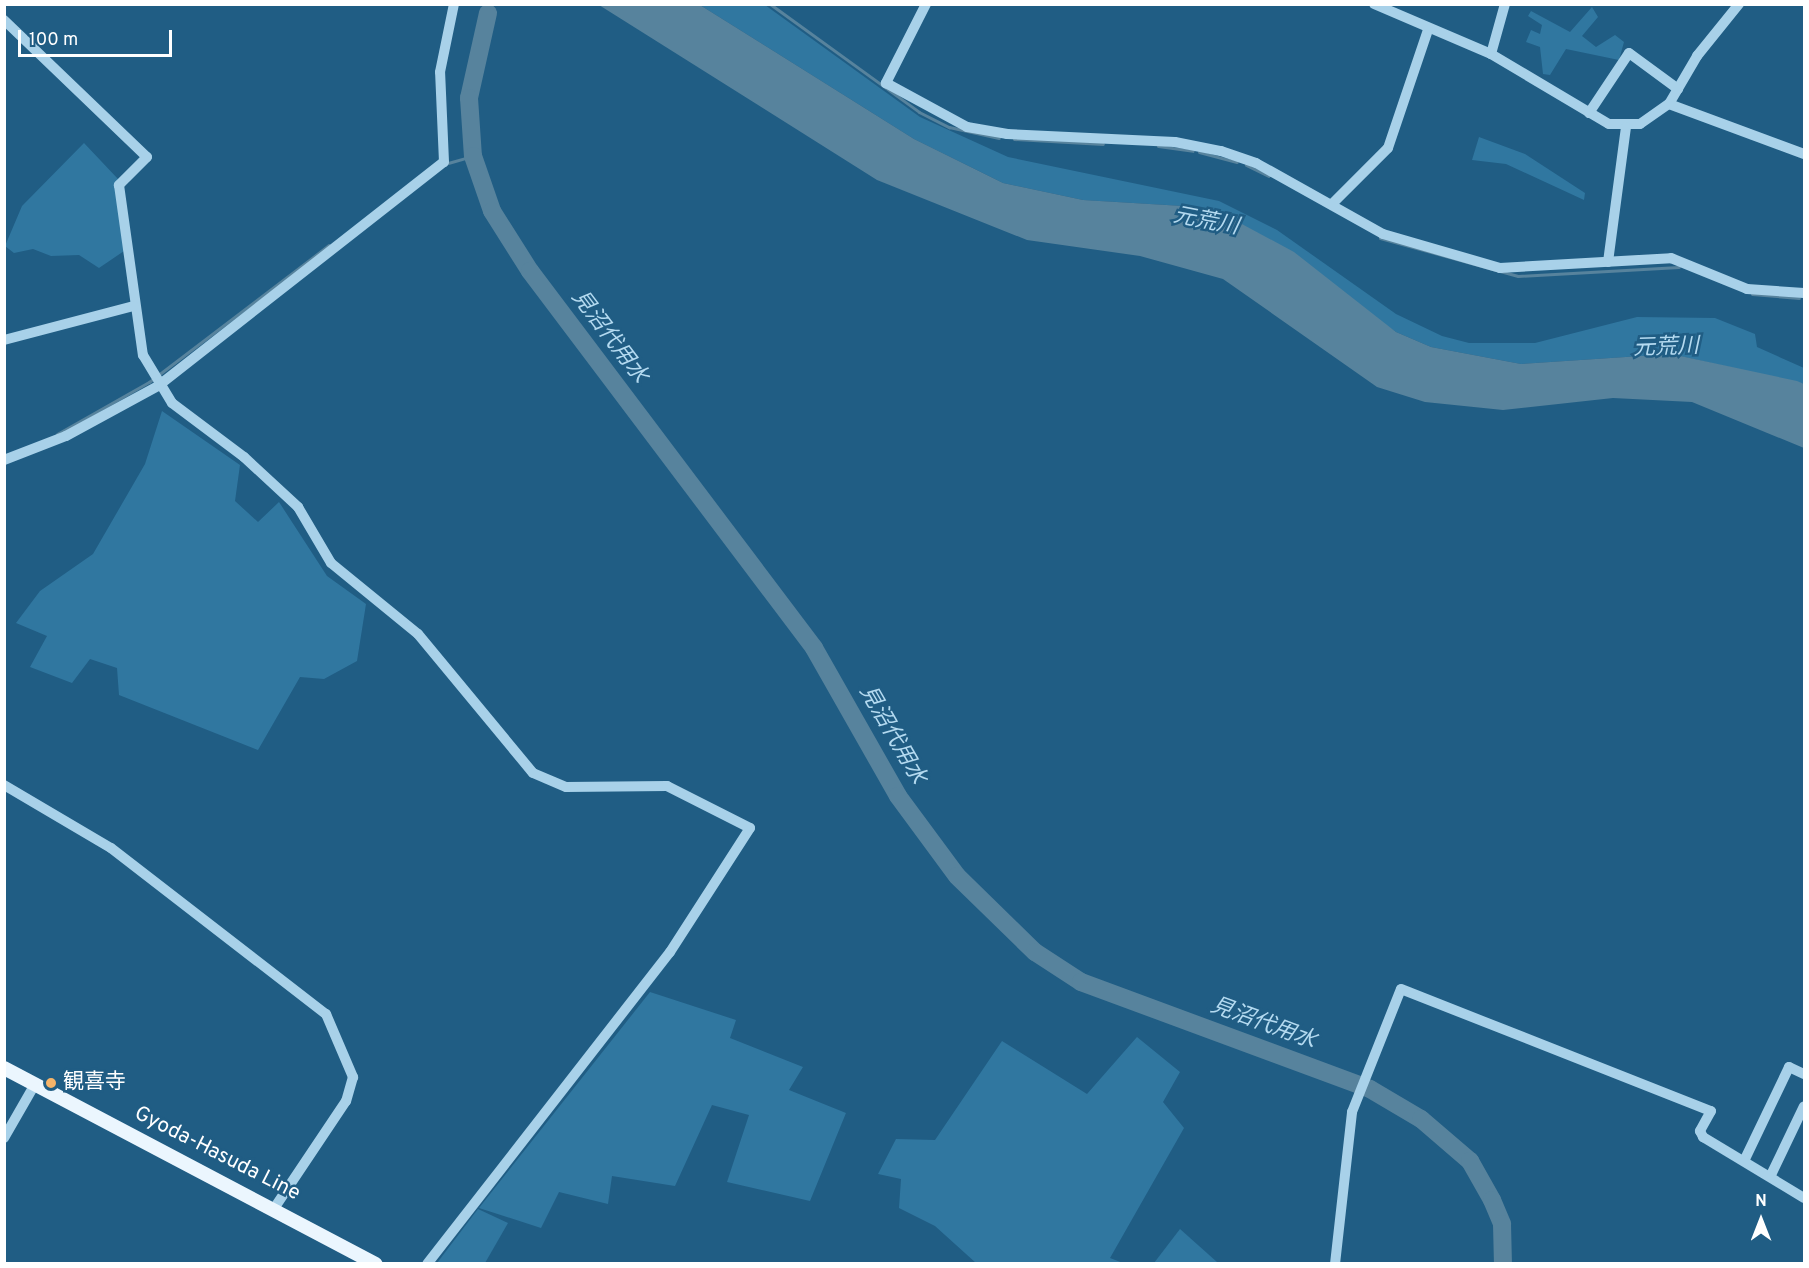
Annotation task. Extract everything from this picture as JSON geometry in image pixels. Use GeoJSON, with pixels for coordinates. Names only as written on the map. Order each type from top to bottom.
{"type":"FeatureCollection","features":[{"type":"Feature","properties":{"kind":"main road","name":"Gyoda-Hasuda Line"},"geometry":{"type":"LineString","coordinates":[[4,1068],[275,1207],[376,1263]]}},
{"type":"Feature","properties":{"kind":"street"},"geometry":{"type":"LineString","coordinates":[[4,460],[66,436],[158,386],[444,162],[440,72],[454,4]]}},
{"type":"Feature","properties":{"kind":"street"},"geometry":{"type":"LineString","coordinates":[[926,4],[886,83],[938,116],[1007,134],[1175,142],[1221,151],[1256,163],[1383,234],[1500,268],[1671,258],[1747,289],[1804,292]]}},
{"type":"Feature","properties":{"kind":"street"},"geometry":{"type":"LineString","coordinates":[[1374,4],[1428,30],[1491,54],[1589,113],[1626,127],[1668,104],[1739,4]]}},
{"type":"Feature","properties":{"kind":"street"},"geometry":{"type":"LineString","coordinates":[[1491,54],[1505,4]]}},
{"type":"Feature","properties":{"kind":"street"},"geometry":{"type":"LineString","coordinates":[[4,20],[147,157],[119,185],[134,263],[134,306],[143,355],[158,386],[298,507],[331,562],[418,634],[533,773],[566,787],[667,786],[750,828],[670,952],[427,1263]]}},
{"type":"Feature","properties":{"kind":"street"},"geometry":{"type":"LineString","coordinates":[[1332,204],[1388,148],[1428,30]]}},
{"type":"Feature","properties":{"kind":"street"},"geometry":{"type":"LineString","coordinates":[[1589,113],[1629,53],[1678,88]]}},
{"type":"Feature","properties":{"kind":"street"},"geometry":{"type":"LineString","coordinates":[[1668,104],[1804,154]]}},
{"type":"Feature","properties":{"kind":"street"},"geometry":{"type":"LineString","coordinates":[[1608,262],[1626,127]]}},
{"type":"Feature","properties":{"kind":"street"},"geometry":{"type":"LineString","coordinates":[[4,340],[134,306]]}},
{"type":"Feature","properties":{"kind":"street"},"geometry":{"type":"LineString","coordinates":[[4,785],[111,848],[326,1014],[353,1077],[346,1101],[275,1207]]}},
{"type":"Feature","properties":{"kind":"street"},"geometry":{"type":"LineString","coordinates":[[1335,1263],[1358,1094],[1401,989],[1711,1111],[1700,1131],[1703,1137],[1745,1159],[1804,1198]]}},
{"type":"Feature","properties":{"kind":"street"},"geometry":{"type":"LineString","coordinates":[[1745,1159],[1790,1067],[1804,1074]]}},
{"type":"Feature","properties":{"kind":"street"},"geometry":{"type":"LineString","coordinates":[[4,1138],[35,1084]]}},
{"type":"Feature","properties":{"kind":"street"},"geometry":{"type":"LineString","coordinates":[[1770,1175],[1804,1106]]}},
{"type":"Feature","properties":{"kind":"shaded area"},"geometry":{"type":"Polygon","coordinates":[[[700,5],[765,5],[920,117],[1008,157],[1219,201],[1277,230],[1396,314],[1442,336],[1469,343],[1535,343],[1637,317],[1715,318],[1755,334],[1757,347],[1804,368],[1804,384],[1671,354],[1521,364],[1431,347],[1396,332],[1227,216],[1183,206],[1083,200],[1003,183],[914,139],[700,5]]]}},
{"type":"Feature","properties":{"kind":"shaded area"},"geometry":{"type":"Polygon","coordinates":[[[1592,7],[1598,17],[1582,36],[1596,47],[1615,35],[1624,42],[1619,60],[1566,49],[1550,75],[1543,74],[1540,47],[1526,42],[1531,30],[1540,34],[1542,25],[1528,16],[1531,11],[1570,32],[1592,7]]]}},
{"type":"Feature","properties":{"kind":"shaded area"},"geometry":{"type":"Polygon","coordinates":[[[1479,137],[1525,154],[1585,193],[1584,200],[1506,164],[1472,160],[1479,137]]]}},
{"type":"Feature","properties":{"kind":"shaded area"},"geometry":{"type":"Polygon","coordinates":[[[84,143],[118,179],[124,251],[99,268],[79,255],[51,256],[33,249],[14,253],[5,246],[22,206],[84,143]]]}},
{"type":"Feature","properties":{"kind":"shaded area"},"geometry":{"type":"Polygon","coordinates":[[[162,411],[240,465],[235,501],[258,522],[279,502],[327,576],[366,604],[357,661],[324,679],[300,677],[258,750],[119,695],[117,668],[90,659],[72,683],[30,667],[47,636],[16,623],[40,591],[93,554],[145,464],[162,411]]]}},
{"type":"Feature","properties":{"kind":"shaded area"},"geometry":{"type":"Polygon","coordinates":[[[650,992],[736,1020],[730,1038],[803,1067],[789,1090],[846,1113],[810,1201],[727,1182],[749,1115],[712,1105],[675,1186],[612,1176],[608,1204],[559,1192],[541,1228],[479,1208],[650,992]]]}},
{"type":"Feature","properties":{"kind":"shaded area"},"geometry":{"type":"Polygon","coordinates":[[[1137,1037],[1180,1072],[1163,1102],[1184,1128],[1110,1258],[1123,1263],[976,1263],[935,1226],[899,1208],[901,1179],[878,1174],[896,1139],[935,1140],[1002,1041],[1087,1094],[1137,1037]]]}},
{"type":"Feature","properties":{"kind":"shaded area"},"geometry":{"type":"Polygon","coordinates":[[[478,1209],[508,1223],[485,1263],[437,1263],[478,1209]]]}},
{"type":"Feature","properties":{"kind":"shaded area"},"geometry":{"type":"Polygon","coordinates":[[[1180,1229],[1217,1262],[1154,1263],[1180,1229]]]}},
{"type":"Feature","properties":{"kind":"water","name":"元荒川"},"geometry":{"type":"Polygon","coordinates":[[[599,5],[700,5],[914,139],[1003,183],[1083,200],[1183,206],[1227,216],[1294,252],[1396,332],[1431,347],[1521,364],[1671,354],[1797,381],[1804,384],[1804,448],[1692,402],[1613,398],[1503,410],[1425,402],[1377,387],[1223,279],[1140,256],[1027,240],[877,180],[599,5]]]}},
{"type":"Feature","properties":{"kind":"waterway"},"geometry":{"type":"LineString","coordinates":[[770,4],[919,112],[949,127],[999,138]]}},
{"type":"Feature","properties":{"kind":"waterway","name":"見沼代用水"},"geometry":{"type":"LineString","coordinates":[[488,13],[469,98],[473,156],[492,211],[530,271],[814,648]]}},
{"type":"Feature","properties":{"kind":"waterway","name":"見沼代用水"},"geometry":{"type":"LineString","coordinates":[[488,13],[469,98],[473,156],[492,211],[530,271],[814,648],[898,796],[957,876],[1035,952],[1081,982],[1370,1089],[1421,1119],[1470,1161],[1492,1200],[1502,1224],[1503,1264]]}},
{"type":"Feature","properties":{"kind":"waterway"},"geometry":{"type":"LineString","coordinates":[[1014,139],[1103,144]]}},
{"type":"Feature","properties":{"kind":"waterway"},"geometry":{"type":"LineString","coordinates":[[1158,146],[1193,151]]}},
{"type":"Feature","properties":{"kind":"waterway"},"geometry":{"type":"LineString","coordinates":[[1199,152],[1237,162]]}},
{"type":"Feature","properties":{"kind":"waterway"},"geometry":{"type":"LineString","coordinates":[[448,163],[473,156]]}},
{"type":"Feature","properties":{"kind":"waterway"},"geometry":{"type":"LineString","coordinates":[[1246,165],[1269,176]]}},
{"type":"Feature","properties":{"kind":"waterway"},"geometry":{"type":"LineString","coordinates":[[1380,238],[1518,276],[1679,267]]}},
{"type":"Feature","properties":{"kind":"waterway"},"geometry":{"type":"LineString","coordinates":[[57,434],[149,382],[329,245]]}},
{"type":"Feature","properties":{"kind":"waterway"},"geometry":{"type":"LineString","coordinates":[[1752,294],[1799,298]]}},
{"type":"Feature","properties":{"kind":"place","name":"観喜寺"},"geometry":{"type":"Point","coordinates":[51,1083]}}]}
